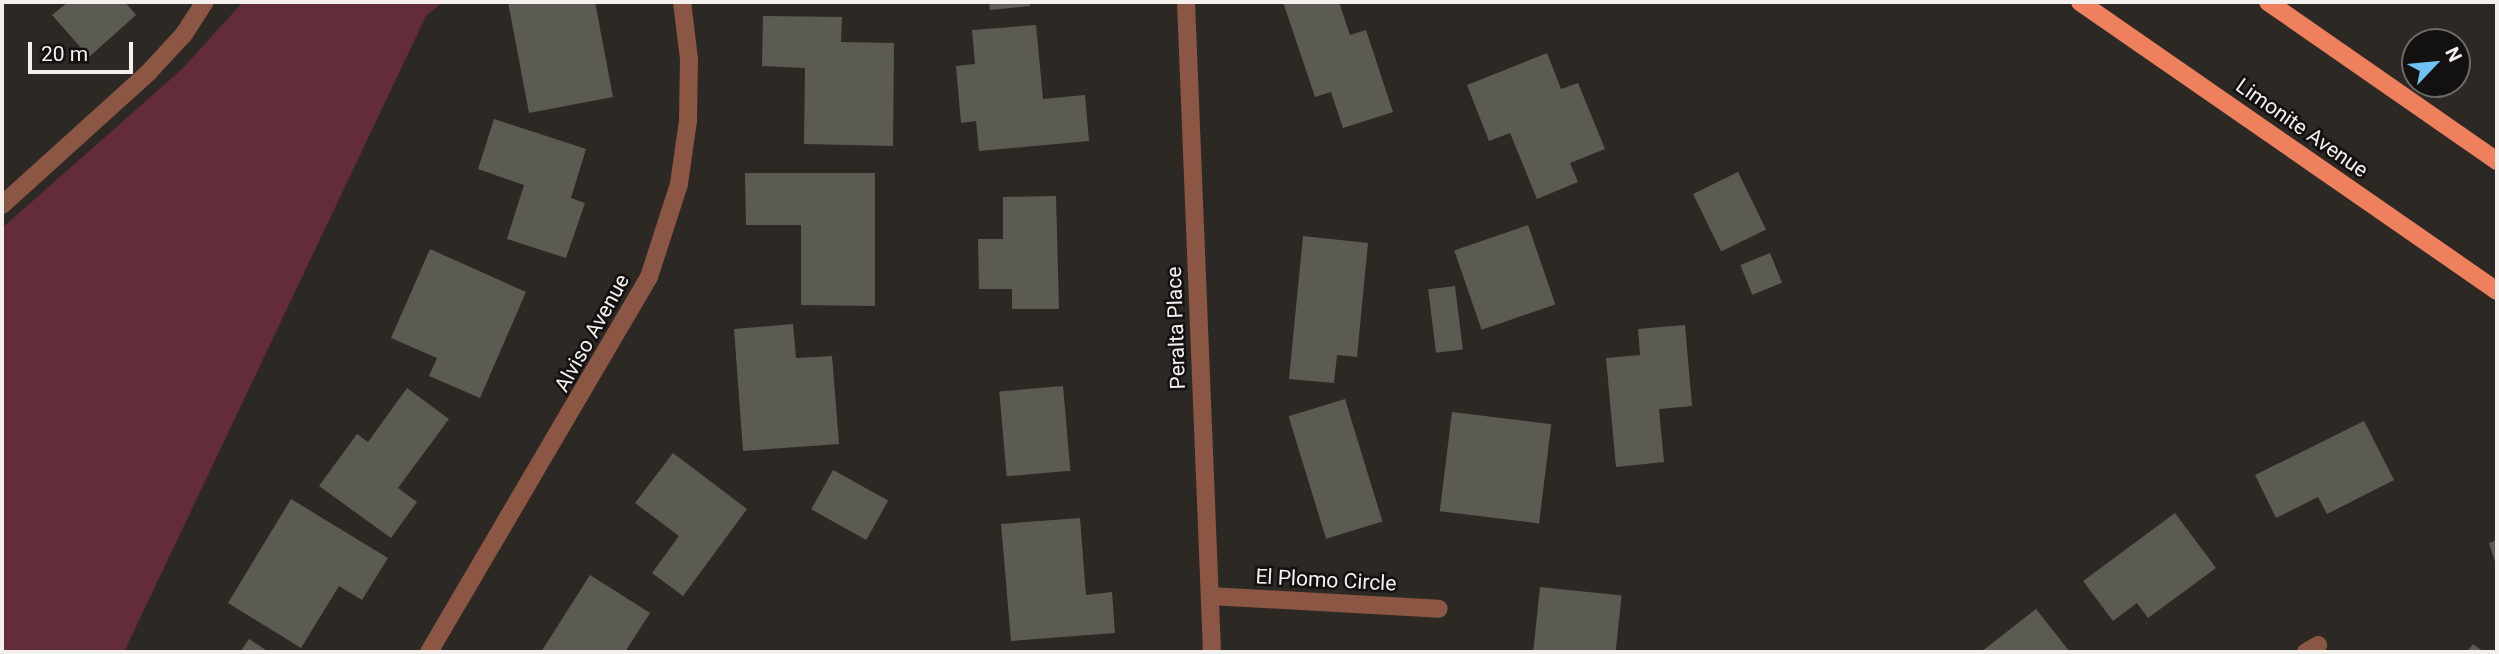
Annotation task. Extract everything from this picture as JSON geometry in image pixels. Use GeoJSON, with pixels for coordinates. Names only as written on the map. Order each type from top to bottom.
{"type":"FeatureCollection","features":[{"type":"Feature","properties":{"kind":"main road","name":"Limonite Avenue"},"geometry":{"type":"LineString","coordinates":[[2080,2],[2497,291]]}},
{"type":"Feature","properties":{"kind":"main road"},"geometry":{"type":"LineString","coordinates":[[2268,2],[2497,162]]}},
{"type":"Feature","properties":{"kind":"street"},"geometry":{"type":"LineString","coordinates":[[2,205],[148,73],[205,2]]}},
{"type":"Feature","properties":{"kind":"street","name":"Alviso Avenue"},"geometry":{"type":"LineString","coordinates":[[429,652],[649,277],[679,184],[688,121],[689,59],[682,2]]}},
{"type":"Feature","properties":{"kind":"street","name":"Peralta Place"},"geometry":{"type":"LineString","coordinates":[[1186,2],[1212,652]]}},
{"type":"Feature","properties":{"kind":"street","name":"El Plomo Circle"},"geometry":{"type":"LineString","coordinates":[[1210,596],[1438,609]]}},
{"type":"Feature","properties":{"kind":"shaded area"},"geometry":{"type":"Polygon","coordinates":[[[243,2],[443,2],[426,16],[124,652],[2,652],[2,228],[182,69],[243,2]]]}},
{"type":"Feature","properties":{"kind":"building"},"geometry":{"type":"Polygon","coordinates":[[[68,2],[125,2],[136,15],[89,57],[52,15],[68,2]]]}},
{"type":"Feature","properties":{"kind":"building"},"geometry":{"type":"Polygon","coordinates":[[[508,2],[595,2],[613,97],[529,113],[508,2]]]}},
{"type":"Feature","properties":{"kind":"building"},"geometry":{"type":"Polygon","coordinates":[[[989,2],[1030,2],[1030,6],[990,10],[989,2]]]}},
{"type":"Feature","properties":{"kind":"building"},"geometry":{"type":"Polygon","coordinates":[[[1283,2],[1339,2],[1350,35],[1366,30],[1393,112],[1343,128],[1331,92],[1315,97],[1283,2]]]}},
{"type":"Feature","properties":{"kind":"building"},"geometry":{"type":"Polygon","coordinates":[[[763,16],[842,17],[841,42],[894,43],[893,146],[804,144],[805,68],[762,66],[763,16]]]}},
{"type":"Feature","properties":{"kind":"building"},"geometry":{"type":"Polygon","coordinates":[[[1036,25],[1043,99],[1085,95],[1089,141],[979,151],[976,121],[961,123],[956,66],[975,64],[972,30],[1036,25]]]}},
{"type":"Feature","properties":{"kind":"building"},"geometry":{"type":"Polygon","coordinates":[[[1547,53],[1561,89],[1578,83],[1605,149],[1570,163],[1578,182],[1537,199],[1510,133],[1489,141],[1467,85],[1547,53]]]}},
{"type":"Feature","properties":{"kind":"building"},"geometry":{"type":"Polygon","coordinates":[[[494,119],[586,149],[571,198],[585,203],[566,258],[507,239],[524,185],[478,169],[494,119]]]}},
{"type":"Feature","properties":{"kind":"building"},"geometry":{"type":"Polygon","coordinates":[[[1738,172],[1766,230],[1721,251],[1693,194],[1738,172]]]}},
{"type":"Feature","properties":{"kind":"building"},"geometry":{"type":"Polygon","coordinates":[[[745,173],[875,173],[875,306],[801,305],[801,225],[746,225],[745,173]]]}},
{"type":"Feature","properties":{"kind":"building"},"geometry":{"type":"Polygon","coordinates":[[[1056,196],[1059,309],[1012,309],[1012,289],[979,289],[978,239],[1003,239],[1003,197],[1056,196]]]}},
{"type":"Feature","properties":{"kind":"building"},"geometry":{"type":"Polygon","coordinates":[[[1528,225],[1555,304],[1482,330],[1454,250],[1528,225]]]}},
{"type":"Feature","properties":{"kind":"building"},"geometry":{"type":"Polygon","coordinates":[[[1303,236],[1368,243],[1357,357],[1337,355],[1334,383],[1289,379],[1303,236]]]}},
{"type":"Feature","properties":{"kind":"building"},"geometry":{"type":"Polygon","coordinates":[[[430,249],[526,292],[480,398],[429,376],[437,358],[391,338],[430,249]]]}},
{"type":"Feature","properties":{"kind":"building"},"geometry":{"type":"Polygon","coordinates":[[[1770,253],[1782,283],[1752,295],[1740,265],[1770,253]]]}},
{"type":"Feature","properties":{"kind":"building"},"geometry":{"type":"Polygon","coordinates":[[[1455,286],[1463,350],[1436,353],[1428,289],[1455,286]]]}},
{"type":"Feature","properties":{"kind":"building"},"geometry":{"type":"Polygon","coordinates":[[[793,324],[796,358],[832,356],[839,444],[743,451],[734,329],[793,324]]]}},
{"type":"Feature","properties":{"kind":"building"},"geometry":{"type":"Polygon","coordinates":[[[1685,325],[1692,406],[1659,409],[1664,462],[1616,467],[1606,358],[1640,355],[1638,329],[1685,325]]]}},
{"type":"Feature","properties":{"kind":"building"},"geometry":{"type":"Polygon","coordinates":[[[1063,386],[1070,471],[1007,476],[999,392],[1063,386]]]}},
{"type":"Feature","properties":{"kind":"building"},"geometry":{"type":"Polygon","coordinates":[[[407,388],[449,419],[398,488],[417,502],[391,538],[319,486],[357,434],[368,442],[407,388]]]}},
{"type":"Feature","properties":{"kind":"building"},"geometry":{"type":"Polygon","coordinates":[[[1345,399],[1382,521],[1326,539],[1289,416],[1345,399]]]}},
{"type":"Feature","properties":{"kind":"building"},"geometry":{"type":"Polygon","coordinates":[[[1452,412],[1551,424],[1539,523],[1440,511],[1452,412]]]}},
{"type":"Feature","properties":{"kind":"building"},"geometry":{"type":"Polygon","coordinates":[[[2364,421],[2394,480],[2327,514],[2318,497],[2276,518],[2255,475],[2364,421]]]}},
{"type":"Feature","properties":{"kind":"building"},"geometry":{"type":"Polygon","coordinates":[[[673,453],[747,509],[683,596],[652,573],[679,536],[635,503],[673,453]]]}},
{"type":"Feature","properties":{"kind":"building"},"geometry":{"type":"Polygon","coordinates":[[[833,470],[888,501],[866,540],[811,509],[833,470]]]}},
{"type":"Feature","properties":{"kind":"building"},"geometry":{"type":"Polygon","coordinates":[[[291,499],[388,558],[362,600],[339,586],[301,648],[228,603],[291,499]]]}},
{"type":"Feature","properties":{"kind":"building"},"geometry":{"type":"Polygon","coordinates":[[[2175,513],[2216,568],[2148,618],[2137,603],[2113,621],[2083,581],[2175,513]]]}},
{"type":"Feature","properties":{"kind":"building"},"geometry":{"type":"Polygon","coordinates":[[[1080,518],[1086,595],[1112,592],[1115,633],[1011,641],[1001,524],[1080,518]]]}},
{"type":"Feature","properties":{"kind":"building"},"geometry":{"type":"Polygon","coordinates":[[[2497,540],[2497,568],[2489,543],[2497,540]]]}},
{"type":"Feature","properties":{"kind":"building"},"geometry":{"type":"Polygon","coordinates":[[[590,575],[650,613],[625,652],[541,652],[590,575]]]}},
{"type":"Feature","properties":{"kind":"building"},"geometry":{"type":"Polygon","coordinates":[[[1540,587],[1622,596],[1616,652],[1533,652],[1540,587]]]}},
{"type":"Feature","properties":{"kind":"building"},"geometry":{"type":"Polygon","coordinates":[[[2036,609],[2070,652],[1981,652],[2036,609]]]}},
{"type":"Feature","properties":{"kind":"building"},"geometry":{"type":"Polygon","coordinates":[[[249,639],[269,652],[240,652],[249,639]]]}},
{"type":"Feature","properties":{"kind":"building"},"geometry":{"type":"Polygon","coordinates":[[[2473,644],[2484,652],[2467,652],[2473,644]]]}}]}
